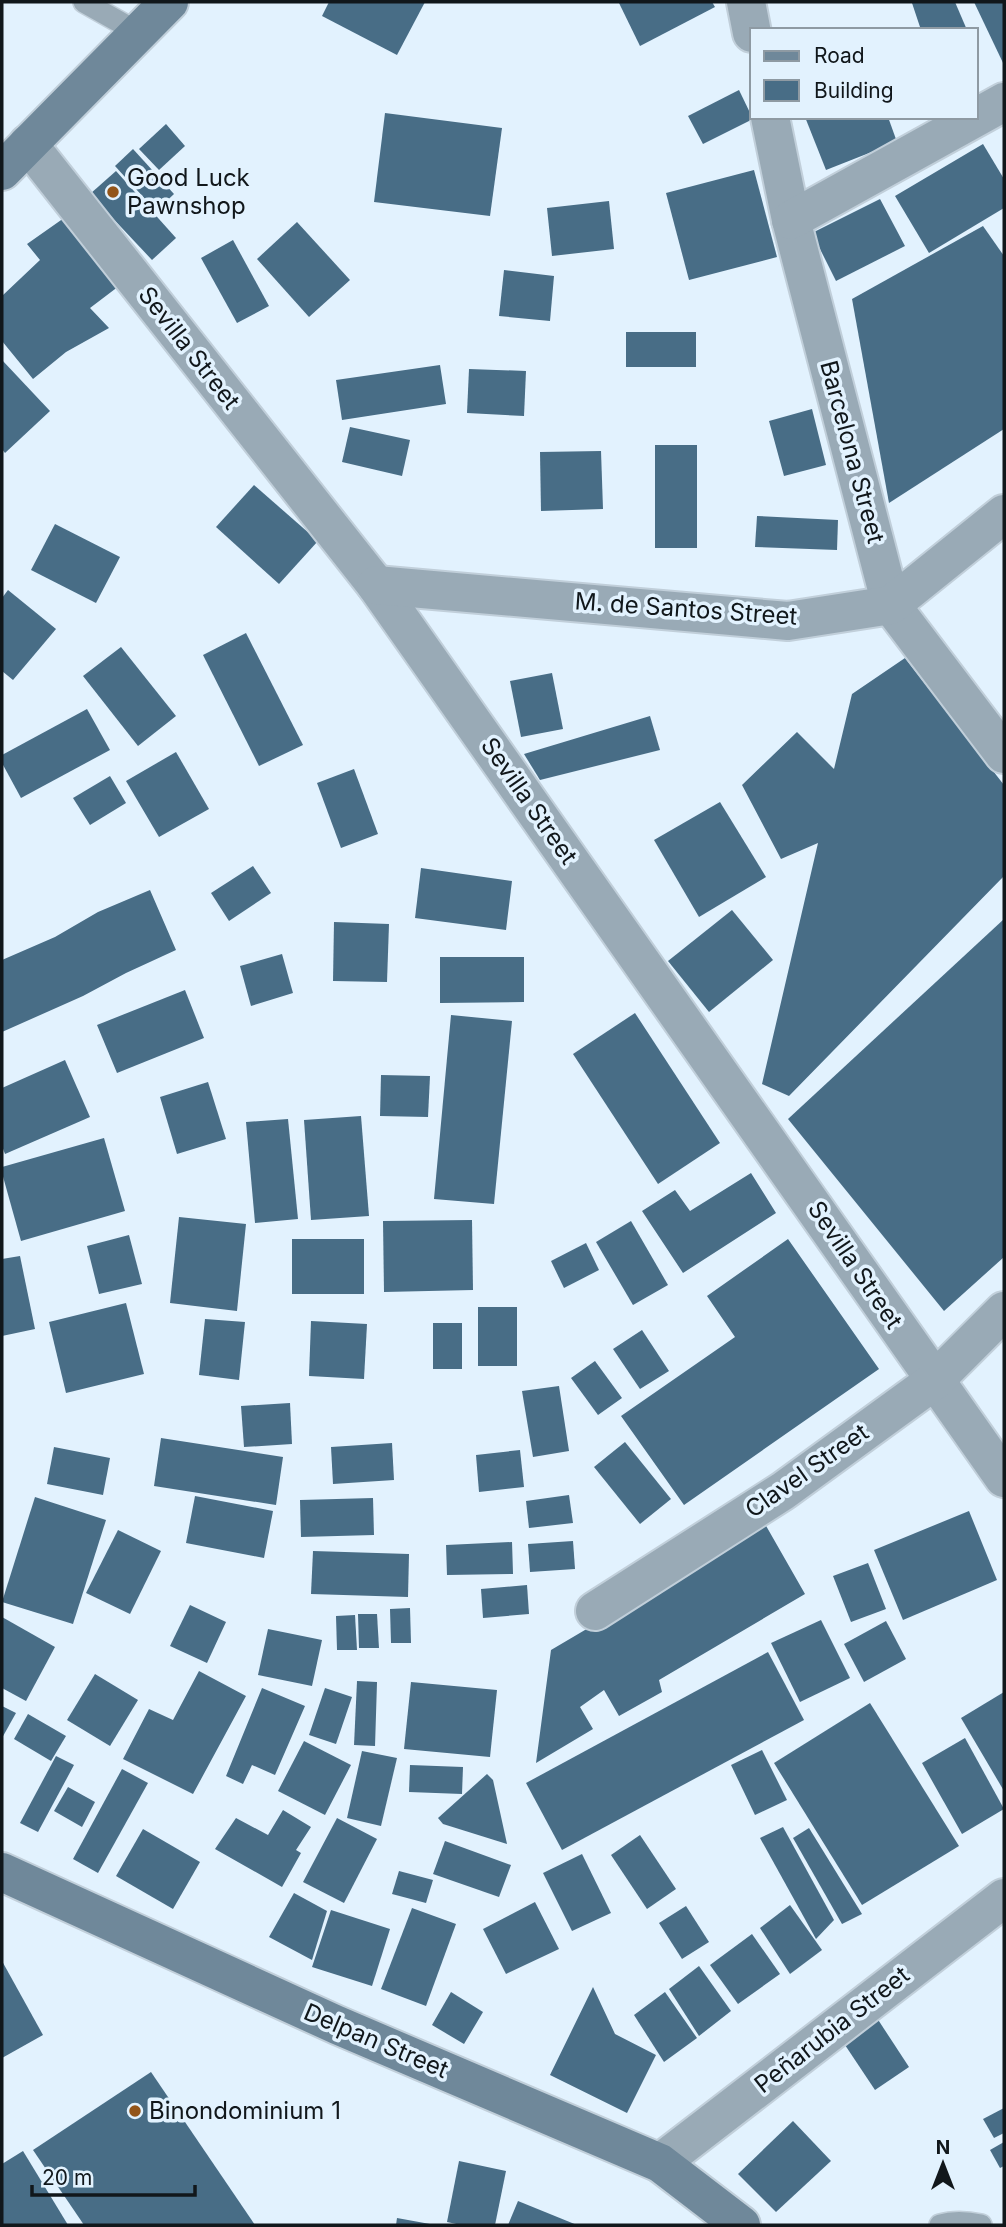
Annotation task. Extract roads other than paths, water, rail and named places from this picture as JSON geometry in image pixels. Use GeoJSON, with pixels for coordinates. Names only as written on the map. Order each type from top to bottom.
{"type":"FeatureCollection","features":[{"type":"Feature","properties":{"kind":"street"},"geometry":{"type":"LineString","coordinates":[[2,171],[169,2]]}},
{"type":"Feature","properties":{"kind":"street"},"geometry":{"type":"LineString","coordinates":[[746,2],[751,28]]}},
{"type":"Feature","properties":{"kind":"street"},"geometry":{"type":"LineString","coordinates":[[978,116],[1004,102]]}},
{"type":"Feature","properties":{"kind":"street","name":"Barcelona Street"},"geometry":{"type":"LineString","coordinates":[[770,119],[791,220],[891,605],[1004,754]]}},
{"type":"Feature","properties":{"kind":"street"},"geometry":{"type":"LineString","coordinates":[[791,220],[973,119]]}},
{"type":"Feature","properties":{"kind":"street","name":"Sevilla Street"},"geometry":{"type":"LineString","coordinates":[[28,144],[376,584],[1004,1478]]}},
{"type":"Feature","properties":{"kind":"street"},"geometry":{"type":"LineString","coordinates":[[891,605],[1004,514]]}},
{"type":"Feature","properties":{"kind":"street","name":"M. de Santos Street"},"geometry":{"type":"LineString","coordinates":[[376,584],[788,621],[891,605]]}},
{"type":"Feature","properties":{"kind":"street","name":"Clavel Street"},"geometry":{"type":"LineString","coordinates":[[595,1611],[783,1491],[934,1381],[1004,1311]]}},
{"type":"Feature","properties":{"kind":"street","name":"Delpan Street"},"geometry":{"type":"LineString","coordinates":[[2,1872],[337,2025],[660,2163],[741,2225]]}},
{"type":"Feature","properties":{"kind":"street","name":"Peñarubia Street"},"geometry":{"type":"LineString","coordinates":[[660,2163],[1004,1898]]}},
{"type":"Feature","properties":{"kind":"lane"},"geometry":{"type":"LineString","coordinates":[[84,2],[139,33]]}},
{"type":"Feature","properties":{"kind":"lane"},"geometry":{"type":"LineString","coordinates":[[940,2225],[949,2222],[981,2225]]}},
{"type":"Feature","properties":{"kind":"place","name":"Good Luck Pawnshop"},"geometry":{"type":"Point","coordinates":[113,192]}},
{"type":"Feature","properties":{"kind":"place","name":"Binondominium 1"},"geometry":{"type":"Point","coordinates":[135,2111]}}]}
